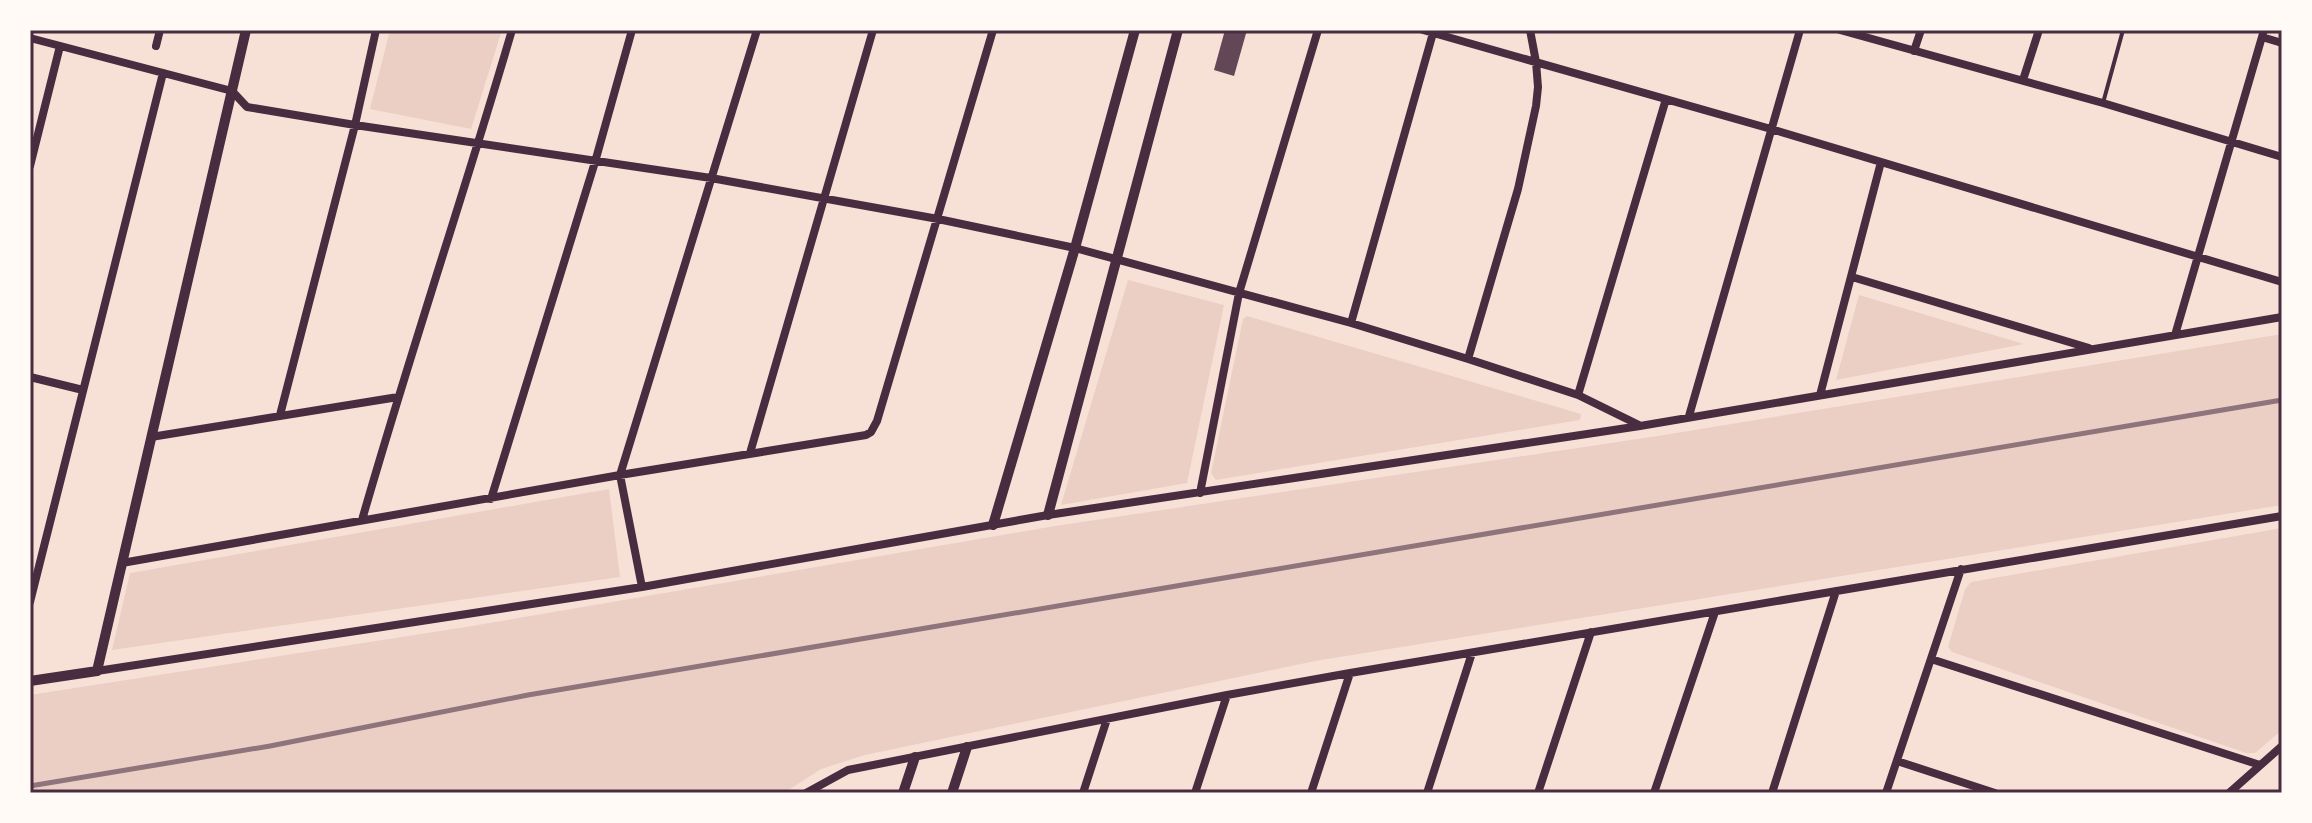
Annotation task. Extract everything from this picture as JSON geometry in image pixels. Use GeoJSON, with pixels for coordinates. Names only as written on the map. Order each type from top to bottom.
{"type":"FeatureCollection","features":[{"type":"Feature","properties":{"kind":"street"},"geometry":{"type":"LineString","coordinates":[[156,46],[160,30]]}},
{"type":"Feature","properties":{"kind":"street"},"geometry":{"type":"LineString","coordinates":[[97,671],[246,30]]}},
{"type":"Feature","properties":{"kind":"street"},"geometry":{"type":"LineString","coordinates":[[280,415],[355,125],[376,30]]}},
{"type":"Feature","properties":{"kind":"street"},"geometry":{"type":"LineString","coordinates":[[362,520],[512,30]]}},
{"type":"Feature","properties":{"kind":"street"},"geometry":{"type":"LineString","coordinates":[[491,499],[595,162],[632,30]]}},
{"type":"Feature","properties":{"kind":"street"},"geometry":{"type":"LineString","coordinates":[[642,587],[620,475],[757,30]]}},
{"type":"Feature","properties":{"kind":"street"},"geometry":{"type":"LineString","coordinates":[[750,453],[873,30]]}},
{"type":"Feature","properties":{"kind":"street"},"geometry":{"type":"LineString","coordinates":[[122,563],[620,475],[862,437],[871,432],[877,421],[993,30]]}},
{"type":"Feature","properties":{"kind":"street"},"geometry":{"type":"LineString","coordinates":[[993,525],[1075,248],[1135,30]]}},
{"type":"Feature","properties":{"kind":"street"},"geometry":{"type":"LineString","coordinates":[[1048,515],[1178,30]]}},
{"type":"Feature","properties":{"kind":"street"},"geometry":{"type":"LineString","coordinates":[[1200,493],[1239,293],[1318,30]]}},
{"type":"Feature","properties":{"kind":"street"},"geometry":{"type":"LineString","coordinates":[[1468,359],[1518,189],[1536,106],[1538,87],[1530,30]]}},
{"type":"Feature","properties":{"kind":"street"},"geometry":{"type":"LineString","coordinates":[[1689,416],[1800,30]]}},
{"type":"Feature","properties":{"kind":"street"},"geometry":{"type":"LineString","coordinates":[[1840,30],[2023,80],[2282,157]]}},
{"type":"Feature","properties":{"kind":"street"},"geometry":{"type":"LineString","coordinates":[[1914,51],[1921,30]]}},
{"type":"Feature","properties":{"kind":"street"},"geometry":{"type":"LineString","coordinates":[[2023,80],[2039,30]]}},
{"type":"Feature","properties":{"kind":"street"},"geometry":{"type":"LineString","coordinates":[[1351,323],[1428,31],[1771,129],[2282,282]]}},
{"type":"Feature","properties":{"kind":"street"},"geometry":{"type":"LineString","coordinates":[[2175,335],[2263,34],[2282,43]]}},
{"type":"Feature","properties":{"kind":"street"},"geometry":{"type":"LineString","coordinates":[[30,38],[232,91],[247,107],[711,178],[938,219],[1075,248],[1351,323],[1468,359],[1578,395],[1640,426]]}},
{"type":"Feature","properties":{"kind":"street"},"geometry":{"type":"LineString","coordinates":[[30,166],[60,46]]}},
{"type":"Feature","properties":{"kind":"street"},"geometry":{"type":"LineString","coordinates":[[30,602],[163,73]]}},
{"type":"Feature","properties":{"kind":"street"},"geometry":{"type":"LineString","coordinates":[[1578,395],[1666,99]]}},
{"type":"Feature","properties":{"kind":"street"},"geometry":{"type":"LineString","coordinates":[[1820,395],[1881,162]]}},
{"type":"Feature","properties":{"kind":"street"},"geometry":{"type":"LineString","coordinates":[[1852,277],[2091,348]]}},
{"type":"Feature","properties":{"kind":"street"},"geometry":{"type":"LineString","coordinates":[[30,681],[642,587],[1048,515],[1640,426],[2282,317]]}},
{"type":"Feature","properties":{"kind":"street"},"geometry":{"type":"LineString","coordinates":[[30,377],[83,390]]}},
{"type":"Feature","properties":{"kind":"street"},"geometry":{"type":"LineString","coordinates":[[151,437],[398,397]]}},
{"type":"Feature","properties":{"kind":"street"},"geometry":{"type":"LineString","coordinates":[[806,793],[848,770],[1227,695],[2282,516]]}},
{"type":"Feature","properties":{"kind":"street"},"geometry":{"type":"LineString","coordinates":[[1886,793],[1961,569]]}},
{"type":"Feature","properties":{"kind":"street"},"geometry":{"type":"LineString","coordinates":[[1772,793],[1836,591]]}},
{"type":"Feature","properties":{"kind":"street"},"geometry":{"type":"LineString","coordinates":[[1654,793],[1715,612]]}},
{"type":"Feature","properties":{"kind":"street"},"geometry":{"type":"LineString","coordinates":[[1538,793],[1591,632]]}},
{"type":"Feature","properties":{"kind":"street"},"geometry":{"type":"LineString","coordinates":[[1427,793],[1472,653]]}},
{"type":"Feature","properties":{"kind":"street"},"geometry":{"type":"LineString","coordinates":[[1931,659],[2260,765]]}},
{"type":"Feature","properties":{"kind":"street"},"geometry":{"type":"LineString","coordinates":[[1311,793],[1350,673]]}},
{"type":"Feature","properties":{"kind":"street"},"geometry":{"type":"LineString","coordinates":[[1195,793],[1227,695]]}},
{"type":"Feature","properties":{"kind":"street"},"geometry":{"type":"LineString","coordinates":[[1083,793],[1107,719]]}},
{"type":"Feature","properties":{"kind":"street"},"geometry":{"type":"LineString","coordinates":[[2229,793],[2282,746]]}},
{"type":"Feature","properties":{"kind":"street"},"geometry":{"type":"LineString","coordinates":[[952,793],[967,747]]}},
{"type":"Feature","properties":{"kind":"street"},"geometry":{"type":"LineString","coordinates":[[903,793],[915,757]]}},
{"type":"Feature","properties":{"kind":"street"},"geometry":{"type":"LineString","coordinates":[[1897,761],[1995,793]]}},
{"type":"Feature","properties":{"kind":"lane"},"geometry":{"type":"LineString","coordinates":[[2103,103],[2123,30]]}},
{"type":"Feature","properties":{"kind":"shaded area"},"geometry":{"type":"Polygon","coordinates":[[[390,30],[502,30],[471,129],[370,109],[390,30]]]}},
{"type":"Feature","properties":{"kind":"shaded area"},"geometry":{"type":"Polygon","coordinates":[[[1128,280],[1224,305],[1187,483],[1061,505],[1128,280]]]}},
{"type":"Feature","properties":{"kind":"shaded area"},"geometry":{"type":"Polygon","coordinates":[[[1859,295],[2024,344],[1836,380],[1859,295]]]}},
{"type":"Feature","properties":{"kind":"shaded area"},"geometry":{"type":"Polygon","coordinates":[[[1247,316],[1581,414],[1580,420],[1216,480],[1211,473],[1243,319],[1247,316]]]}},
{"type":"Feature","properties":{"kind":"shaded area"},"geometry":{"type":"Polygon","coordinates":[[[2282,334],[2282,505],[1315,661],[865,755],[821,769],[784,793],[30,793],[30,695],[472,626],[1055,526],[1664,435],[2282,334]]]}},
{"type":"Feature","properties":{"kind":"shaded area"},"geometry":{"type":"Polygon","coordinates":[[[609,489],[620,577],[112,650],[130,573],[609,489]]]}},
{"type":"Feature","properties":{"kind":"shaded area"},"geometry":{"type":"Polygon","coordinates":[[[2282,528],[2282,730],[2255,753],[2246,753],[1952,652],[1948,647],[1965,589],[1971,582],[2282,528]]]}},
{"type":"Feature","properties":{"kind":"building"},"geometry":{"type":"Polygon","coordinates":[[[1225,30],[1247,30],[1234,76],[1214,70],[1225,30]]]}},
{"type":"Feature","properties":{"kind":"railway"},"geometry":{"type":"LineString","coordinates":[[30,786],[270,746],[528,695],[2282,400]]}}]}
